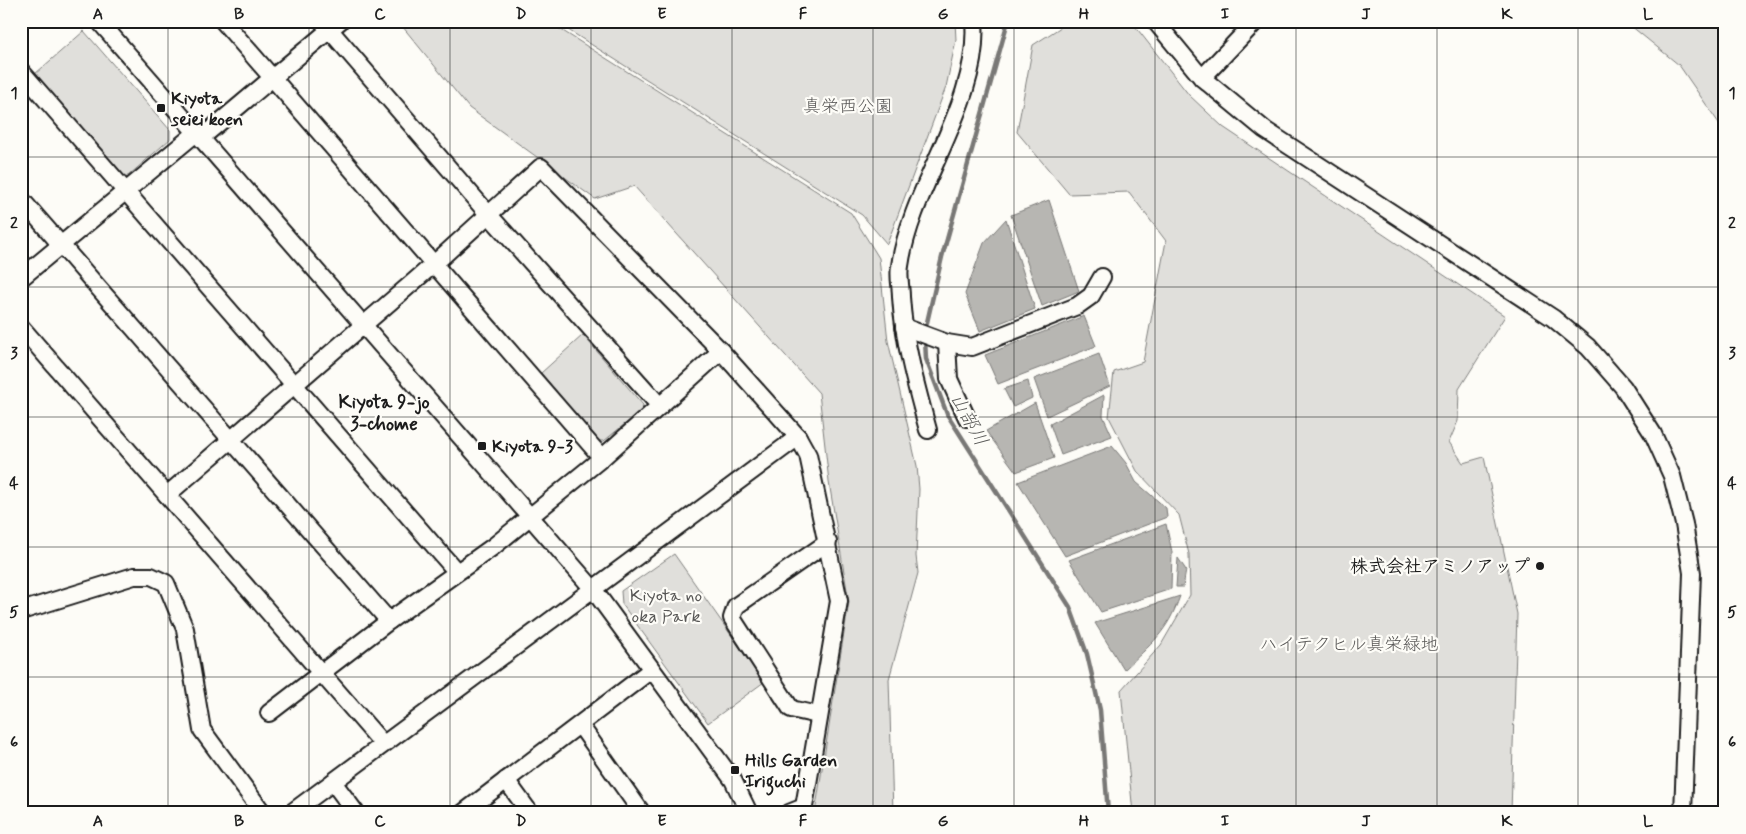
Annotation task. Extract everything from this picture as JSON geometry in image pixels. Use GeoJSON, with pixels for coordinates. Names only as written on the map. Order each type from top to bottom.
{"type":"FeatureCollection","features":[{"type":"Feature","properties":{"kind":"street"},"geometry":{"type":"LineString","coordinates":[[99,21],[593,589],[733,780],[749,813]]}},
{"type":"Feature","properties":{"kind":"street"},"geometry":{"type":"LineString","coordinates":[[222,21],[602,458]]}},
{"type":"Feature","properties":{"kind":"street"},"geometry":{"type":"LineString","coordinates":[[928,430],[911,367],[900,267],[912,222],[969,78],[976,43],[974,21]]}},
{"type":"Feature","properties":{"kind":"street"},"geometry":{"type":"LineString","coordinates":[[1155,21],[1202,78],[1265,130],[1553,318],[1588,347],[1623,387],[1652,434],[1672,476],[1684,524],[1692,573],[1683,813]]}},
{"type":"Feature","properties":{"kind":"street"},"geometry":{"type":"LineString","coordinates":[[1202,78],[1256,21]]}},
{"type":"Feature","properties":{"kind":"street"},"geometry":{"type":"LineString","coordinates":[[21,278],[126,191],[272,78],[331,24],[489,216],[660,406]]}},
{"type":"Feature","properties":{"kind":"street"},"geometry":{"type":"LineString","coordinates":[[21,71],[456,571]]}},
{"type":"Feature","properties":{"kind":"street"},"geometry":{"type":"LineString","coordinates":[[167,495],[489,216],[541,167],[721,351],[798,437],[808,455],[839,601],[818,715],[804,807],[790,813]]}},
{"type":"Feature","properties":{"kind":"street"},"geometry":{"type":"LineString","coordinates":[[21,199],[389,621]]}},
{"type":"Feature","properties":{"kind":"street"},"geometry":{"type":"LineString","coordinates":[[908,328],[944,342],[972,347],[1077,306],[1091,296],[1102,277]]}},
{"type":"Feature","properties":{"kind":"street"},"geometry":{"type":"LineString","coordinates":[[21,327],[383,744]]}},
{"type":"Feature","properties":{"kind":"street"},"geometry":{"type":"LineString","coordinates":[[944,342],[949,379],[967,418]]}},
{"type":"Feature","properties":{"kind":"street"},"geometry":{"type":"LineString","coordinates":[[269,713],[456,571],[494,546],[602,458],[721,351]]}},
{"type":"Feature","properties":{"kind":"street"},"geometry":{"type":"LineString","coordinates":[[292,813],[798,437]]}},
{"type":"Feature","properties":{"kind":"street"},"geometry":{"type":"LineString","coordinates":[[818,715],[792,709],[732,618],[736,606],[828,542]]}},
{"type":"Feature","properties":{"kind":"street"},"geometry":{"type":"LineString","coordinates":[[21,611],[134,576],[151,576],[166,583],[186,629],[202,730],[263,813]]}},
{"type":"Feature","properties":{"kind":"street"},"geometry":{"type":"LineString","coordinates":[[463,813],[652,670]]}},
{"type":"Feature","properties":{"kind":"street"},"geometry":{"type":"LineString","coordinates":[[580,725],[642,813]]}},
{"type":"Feature","properties":{"kind":"street"},"geometry":{"type":"LineString","coordinates":[[506,780],[530,813]]}},
{"type":"Feature","properties":{"kind":"street"},"geometry":{"type":"LineString","coordinates":[[332,782],[356,813]]}},
{"type":"Feature","properties":{"kind":"green space"},"geometry":{"type":"Polygon","coordinates":[[[398,21],[547,21],[851,213],[879,258],[888,341],[917,466],[919,489],[916,556],[918,573],[889,679],[893,813],[815,813],[849,602],[829,482],[819,393],[634,186],[595,199],[469,108],[398,21]]]}},
{"type":"Feature","properties":{"kind":"green space","name":"真栄西公園"},"geometry":{"type":"Polygon","coordinates":[[[554,21],[955,21],[956,40],[946,87],[887,244],[862,215],[554,21]]]}},
{"type":"Feature","properties":{"kind":"green space","name":"ハイテクヒル真栄緑地"},"geometry":{"type":"Polygon","coordinates":[[[1057,21],[1131,21],[1189,95],[1223,127],[1505,316],[1459,389],[1458,421],[1449,442],[1463,463],[1484,457],[1517,614],[1511,813],[1133,813],[1121,690],[1161,645],[1190,595],[1189,554],[1179,515],[1137,471],[1109,417],[1114,372],[1143,362],[1166,241],[1129,192],[1069,194],[1017,132],[1033,45],[1061,27],[1057,21]]]}},
{"type":"Feature","properties":{"kind":"green space"},"geometry":{"type":"Polygon","coordinates":[[[1625,21],[1725,21],[1725,132],[1679,65],[1625,21]]]}},
{"type":"Feature","properties":{"kind":"green space"},"geometry":{"type":"Polygon","coordinates":[[[84,31],[170,130],[170,139],[128,176],[121,175],[35,74],[84,31]]]}},
{"type":"Feature","properties":{"kind":"green space"},"geometry":{"type":"Polygon","coordinates":[[[583,335],[643,405],[642,410],[604,441],[598,441],[541,373],[583,335]]]}},
{"type":"Feature","properties":{"kind":"green space","name":"Kiyota no oka Park"},"geometry":{"type":"Polygon","coordinates":[[[674,554],[764,682],[708,723],[622,604],[621,591],[674,554]]]}},
{"type":"Feature","properties":{"kind":"shaded area"},"geometry":{"type":"Polygon","coordinates":[[[1049,200],[1079,291],[1042,306],[1011,215],[1049,200]]]}},
{"type":"Feature","properties":{"kind":"shaded area"},"geometry":{"type":"Polygon","coordinates":[[[1006,219],[1035,309],[980,331],[965,294],[984,243],[1006,219]]]}},
{"type":"Feature","properties":{"kind":"shaded area"},"geometry":{"type":"Polygon","coordinates":[[[1084,316],[1096,346],[998,384],[985,355],[1084,316]]]}},
{"type":"Feature","properties":{"kind":"shaded area"},"geometry":{"type":"Polygon","coordinates":[[[1099,354],[1110,386],[1047,416],[1034,379],[1099,354]]]}},
{"type":"Feature","properties":{"kind":"shaded area"},"geometry":{"type":"Polygon","coordinates":[[[1028,381],[1032,398],[1013,407],[1004,389],[1028,381]]]}},
{"type":"Feature","properties":{"kind":"shaded area"},"geometry":{"type":"Polygon","coordinates":[[[1104,395],[1103,416],[1112,436],[1061,455],[1050,424],[1104,395]]]}},
{"type":"Feature","properties":{"kind":"shaded area"},"geometry":{"type":"Polygon","coordinates":[[[1035,403],[1054,458],[1016,472],[986,431],[1035,403]]]}},
{"type":"Feature","properties":{"kind":"shaded area"},"geometry":{"type":"Polygon","coordinates":[[[1112,446],[1126,463],[1136,482],[1166,508],[1167,517],[1065,556],[1018,482],[1112,446]]]}},
{"type":"Feature","properties":{"kind":"shaded area"},"geometry":{"type":"Polygon","coordinates":[[[1166,524],[1172,552],[1171,589],[1101,612],[1069,560],[1166,524]]]}},
{"type":"Feature","properties":{"kind":"shaded area"},"geometry":{"type":"Polygon","coordinates":[[[1178,558],[1186,570],[1183,587],[1176,587],[1178,558]]]}},
{"type":"Feature","properties":{"kind":"shaded area"},"geometry":{"type":"Polygon","coordinates":[[[1180,596],[1170,619],[1158,637],[1124,670],[1095,623],[1180,596]]]}},
{"type":"Feature","properties":{"kind":"waterway","name":"山部川"},"geometry":{"type":"LineString","coordinates":[[925,331],[942,257],[1008,21]]}},
{"type":"Feature","properties":{"kind":"waterway","name":"山部川"},"geometry":{"type":"LineString","coordinates":[[925,339],[926,359],[947,414],[1070,607],[1087,654],[1100,710],[1108,813]]}},
{"type":"Feature","properties":{"kind":"place","name":"Kiyota seiei koen"},"geometry":{"type":"Point","coordinates":[161,108]}},
{"type":"Feature","properties":{"kind":"place","name":"Kiyota 9-3"},"geometry":{"type":"Point","coordinates":[482,446]}},
{"type":"Feature","properties":{"kind":"place","name":"株式会社アミノアップ"},"geometry":{"type":"Point","coordinates":[1540,566]}},
{"type":"Feature","properties":{"kind":"place","name":"Hills Garden Iriguchi"},"geometry":{"type":"Point","coordinates":[735,770]}},
{"type":"Feature","properties":{"kind":"district","name":"Kiyota 9-jo 3-chome"},"geometry":{"type":"Point","coordinates":[384,412]}}]}
